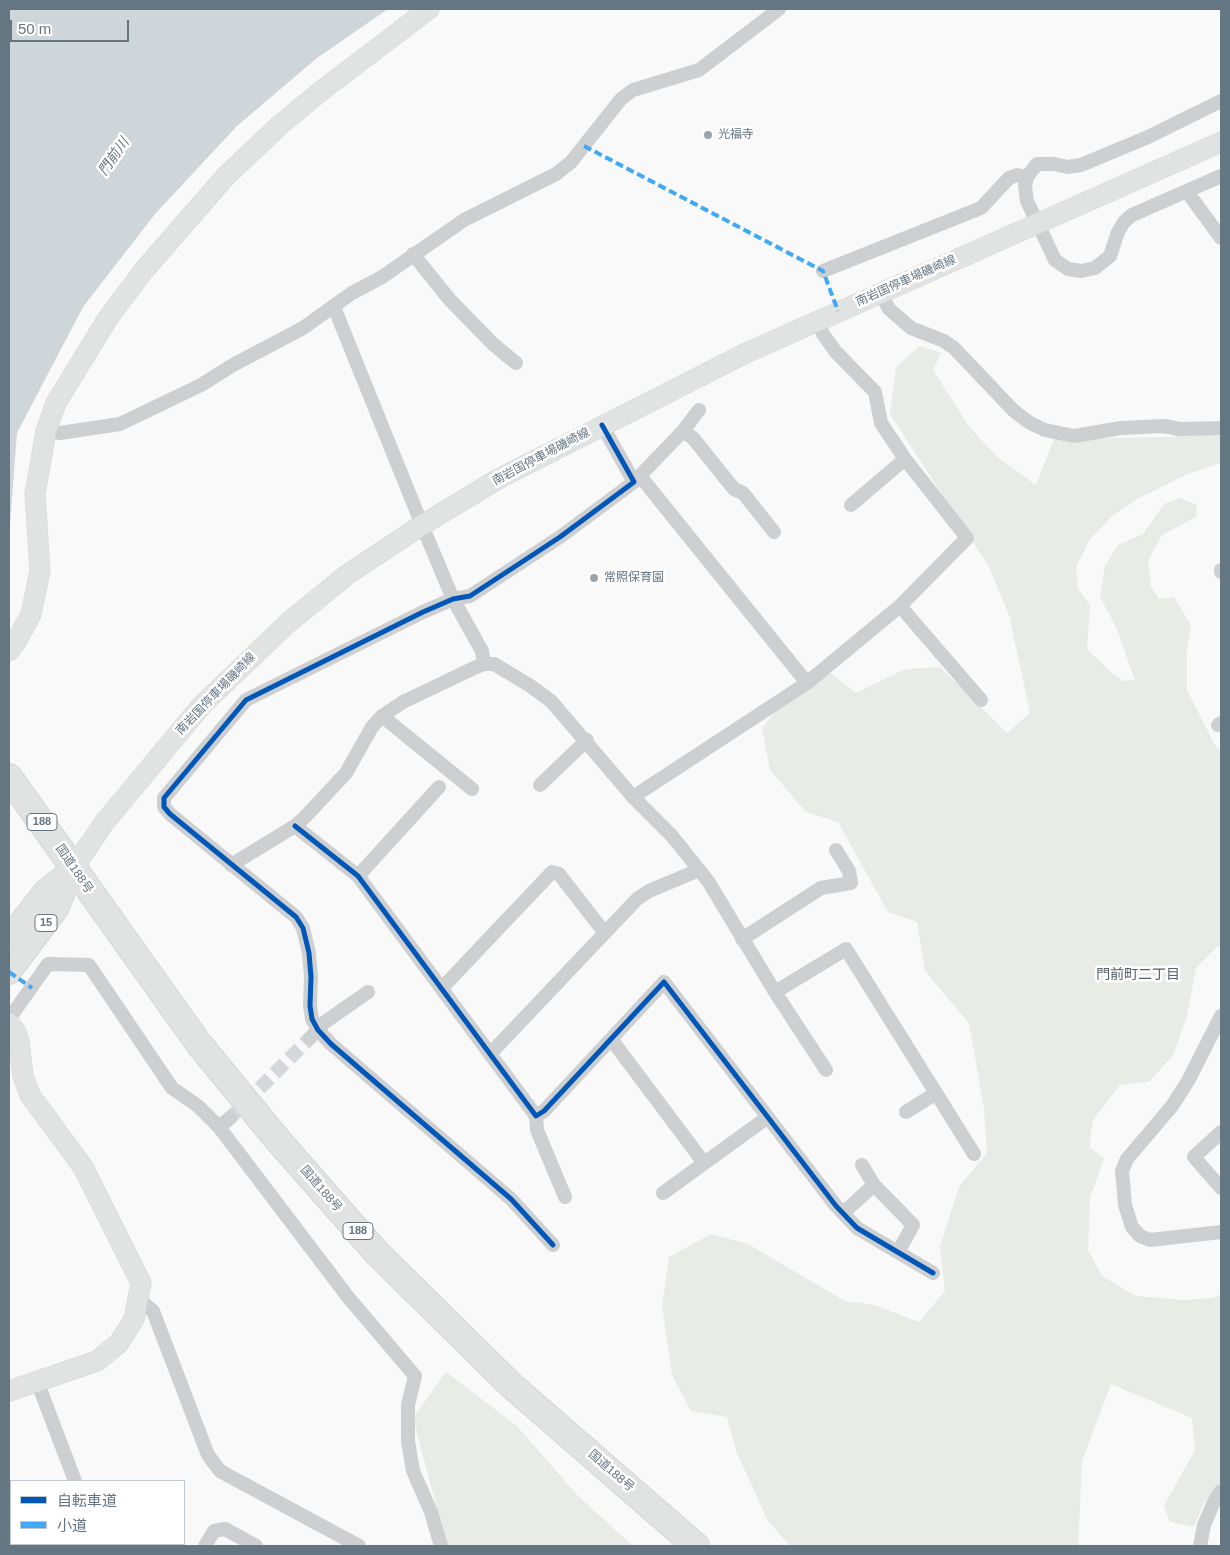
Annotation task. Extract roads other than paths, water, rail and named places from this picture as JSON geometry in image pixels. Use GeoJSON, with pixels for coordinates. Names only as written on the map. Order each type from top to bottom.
{"type":"FeatureCollection","features":[{"type":"Feature","properties":{"kind":"highway","name":"国道188号"},"geometry":{"type":"LineString","coordinates":[[9,777],[199,1044],[277,1139],[377,1253],[512,1386],[696,1546]]}},
{"type":"Feature","properties":{"kind":"main road"},"geometry":{"type":"LineString","coordinates":[[9,651],[31,614],[40,571],[35,494],[46,431],[56,403],[108,318],[195,210],[281,124],[428,9]]}},
{"type":"Feature","properties":{"kind":"main road","name":"南岩国停車場磯崎線"},"geometry":{"type":"LineString","coordinates":[[74,867],[110,816],[202,704],[290,622],[348,574],[422,525],[500,478],[746,353],[1221,142]]}},
{"type":"Feature","properties":{"kind":"main road","name":"15"},"geometry":{"type":"LineString","coordinates":[[9,937],[44,892],[74,867]]}},
{"type":"Feature","properties":{"kind":"main road","name":"15"},"geometry":{"type":"LineString","coordinates":[[9,973],[57,909],[74,867]]}},
{"type":"Feature","properties":{"kind":"main road"},"geometry":{"type":"LineString","coordinates":[[9,1023],[16,1032],[19,1041],[23,1076],[30,1095],[87,1175],[141,1283],[134,1319],[119,1343],[97,1361],[9,1391]]}},
{"type":"Feature","properties":{"kind":"street"},"geometry":{"type":"LineString","coordinates":[[46,431],[60,433],[120,424],[158,407],[303,328],[352,293],[382,277],[464,220],[556,174],[571,162],[621,99],[633,90],[699,70],[779,9]]}},
{"type":"Feature","properties":{"kind":"street"},"geometry":{"type":"LineString","coordinates":[[1221,101],[1148,137],[1081,165],[1068,167],[1054,164],[1037,164],[1027,176],[1026,200],[1055,260],[1068,269],[1081,271],[1095,268],[1110,256],[1118,232],[1124,222],[1132,215],[1188,193],[1221,176]]}},
{"type":"Feature","properties":{"kind":"street"},"geometry":{"type":"LineString","coordinates":[[823,272],[981,208],[1009,178],[1017,174],[1027,176]]}},
{"type":"Feature","properties":{"kind":"street"},"geometry":{"type":"LineString","coordinates":[[1188,193],[1221,238]]}},
{"type":"Feature","properties":{"kind":"street"},"geometry":{"type":"LineString","coordinates":[[413,254],[450,300],[493,344],[516,363]]}},
{"type":"Feature","properties":{"kind":"street"},"geometry":{"type":"LineString","coordinates":[[880,292],[889,309],[911,328],[944,341],[954,348],[1014,411],[1030,423],[1045,430],[1074,436],[1130,428],[1164,426],[1180,429],[1221,428]]}},
{"type":"Feature","properties":{"kind":"street"},"geometry":{"type":"LineString","coordinates":[[334,307],[453,600],[482,651],[484,664]]}},
{"type":"Feature","properties":{"kind":"street"},"geometry":{"type":"LineString","coordinates":[[634,797],[807,682],[900,606],[967,538],[905,459],[881,423],[875,392],[834,351],[817,320]]}},
{"type":"Feature","properties":{"kind":"street"},"geometry":{"type":"LineString","coordinates":[[314,1034],[310,1006],[311,977],[303,928],[296,917],[231,865],[164,807],[164,798],[246,700],[424,612],[453,600],[470,596],[492,583],[560,537],[637,479],[683,431],[699,410]]}},
{"type":"Feature","properties":{"kind":"street"},"geometry":{"type":"LineString","coordinates":[[602,425],[637,479],[807,682]]}},
{"type":"Feature","properties":{"kind":"street"},"geometry":{"type":"LineString","coordinates":[[683,431],[693,438],[734,489],[743,493],[774,532]]}},
{"type":"Feature","properties":{"kind":"street"},"geometry":{"type":"LineString","coordinates":[[851,505],[905,459]]}},
{"type":"Feature","properties":{"kind":"street"},"geometry":{"type":"LineString","coordinates":[[900,606],[981,700]]}},
{"type":"Feature","properties":{"kind":"street"},"geometry":{"type":"LineString","coordinates":[[231,865],[295,826],[346,773],[372,727],[382,716],[403,702],[484,664],[494,664],[551,701],[587,740],[634,797],[672,836],[708,881],[775,992],[826,1070]]}},
{"type":"Feature","properties":{"kind":"street"},"geometry":{"type":"LineString","coordinates":[[382,716],[472,789]]}},
{"type":"Feature","properties":{"kind":"street"},"geometry":{"type":"LineString","coordinates":[[540,785],[587,740]]}},
{"type":"Feature","properties":{"kind":"street"},"geometry":{"type":"LineString","coordinates":[[358,876],[438,787]]}},
{"type":"Feature","properties":{"kind":"street"},"geometry":{"type":"LineString","coordinates":[[295,826],[358,876],[491,1053],[536,1116],[537,1130],[565,1197]]}},
{"type":"Feature","properties":{"kind":"street"},"geometry":{"type":"LineString","coordinates":[[742,939],[821,888],[851,883],[849,871],[836,850]]}},
{"type":"Feature","properties":{"kind":"street"},"geometry":{"type":"LineString","coordinates":[[491,1053],[637,899],[648,891],[699,870]]}},
{"type":"Feature","properties":{"kind":"street"},"geometry":{"type":"LineString","coordinates":[[442,988],[552,872],[559,874],[604,932]]}},
{"type":"Feature","properties":{"kind":"street"},"geometry":{"type":"LineString","coordinates":[[775,992],[846,949],[974,1154]]}},
{"type":"Feature","properties":{"kind":"street"},"geometry":{"type":"LineString","coordinates":[[9,1019],[48,964],[89,965],[172,1088],[225,1122],[348,1297],[415,1376],[408,1405],[408,1441],[413,1471],[431,1512],[441,1546]]}},
{"type":"Feature","properties":{"kind":"street"},"geometry":{"type":"LineString","coordinates":[[536,1116],[544,1111],[664,982],[843,1213],[857,1228],[933,1273]]}},
{"type":"Feature","properties":{"kind":"street"},"geometry":{"type":"LineString","coordinates":[[314,1034],[326,1022],[368,992]]}},
{"type":"Feature","properties":{"kind":"street"},"geometry":{"type":"LineString","coordinates":[[1221,1016],[1188,1081],[1172,1106],[1127,1159],[1122,1171],[1125,1205],[1132,1227],[1140,1236],[1150,1240],[1221,1232]]}},
{"type":"Feature","properties":{"kind":"street"},"geometry":{"type":"LineString","coordinates":[[314,1034],[331,1044],[511,1199],[553,1245]]}},
{"type":"Feature","properties":{"kind":"street"},"geometry":{"type":"LineString","coordinates":[[611,1039],[704,1163]]}},
{"type":"Feature","properties":{"kind":"street"},"geometry":{"type":"LineString","coordinates":[[906,1112],[936,1093]]}},
{"type":"Feature","properties":{"kind":"street"},"geometry":{"type":"LineString","coordinates":[[662,1193],[768,1117]]}},
{"type":"Feature","properties":{"kind":"street"},"geometry":{"type":"LineString","coordinates":[[1221,1132],[1194,1157],[1221,1188]]}},
{"type":"Feature","properties":{"kind":"street"},"geometry":{"type":"LineString","coordinates":[[862,1165],[874,1185],[913,1225],[898,1252]]}},
{"type":"Feature","properties":{"kind":"street"},"geometry":{"type":"LineString","coordinates":[[843,1213],[874,1185]]}},
{"type":"Feature","properties":{"kind":"street"},"geometry":{"type":"LineString","coordinates":[[138,1299],[153,1311],[208,1455],[220,1471],[359,1546]]}},
{"type":"Feature","properties":{"kind":"street"},"geometry":{"type":"LineString","coordinates":[[38,1381],[75,1480]]}},
{"type":"Feature","properties":{"kind":"street"},"geometry":{"type":"LineString","coordinates":[[1200,1546],[1204,1524],[1221,1492]]}},
{"type":"Feature","properties":{"kind":"street"},"geometry":{"type":"LineString","coordinates":[[204,1546],[214,1531],[225,1529],[256,1546]]}},
{"type":"Feature","properties":{"kind":"water","name":"門前川"},"geometry":{"type":"Polygon","coordinates":[[[9,9],[388,9],[317,58],[237,126],[155,214],[83,307],[17,433],[9,538],[9,9]]]}},
{"type":"Feature","properties":{"kind":"tunnel"},"geometry":{"type":"LineString","coordinates":[[230,1118],[310,1038]]}},
{"type":"Feature","properties":{"kind":"place","name":"光福寺"},"geometry":{"type":"Point","coordinates":[708,135]}},
{"type":"Feature","properties":{"kind":"place","name":"常照保育園"},"geometry":{"type":"Point","coordinates":[594,578]}},
{"type":"Feature","properties":{"kind":"district","name":"門前町二丁目"},"geometry":{"type":"Point","coordinates":[1138,975]}}]}
